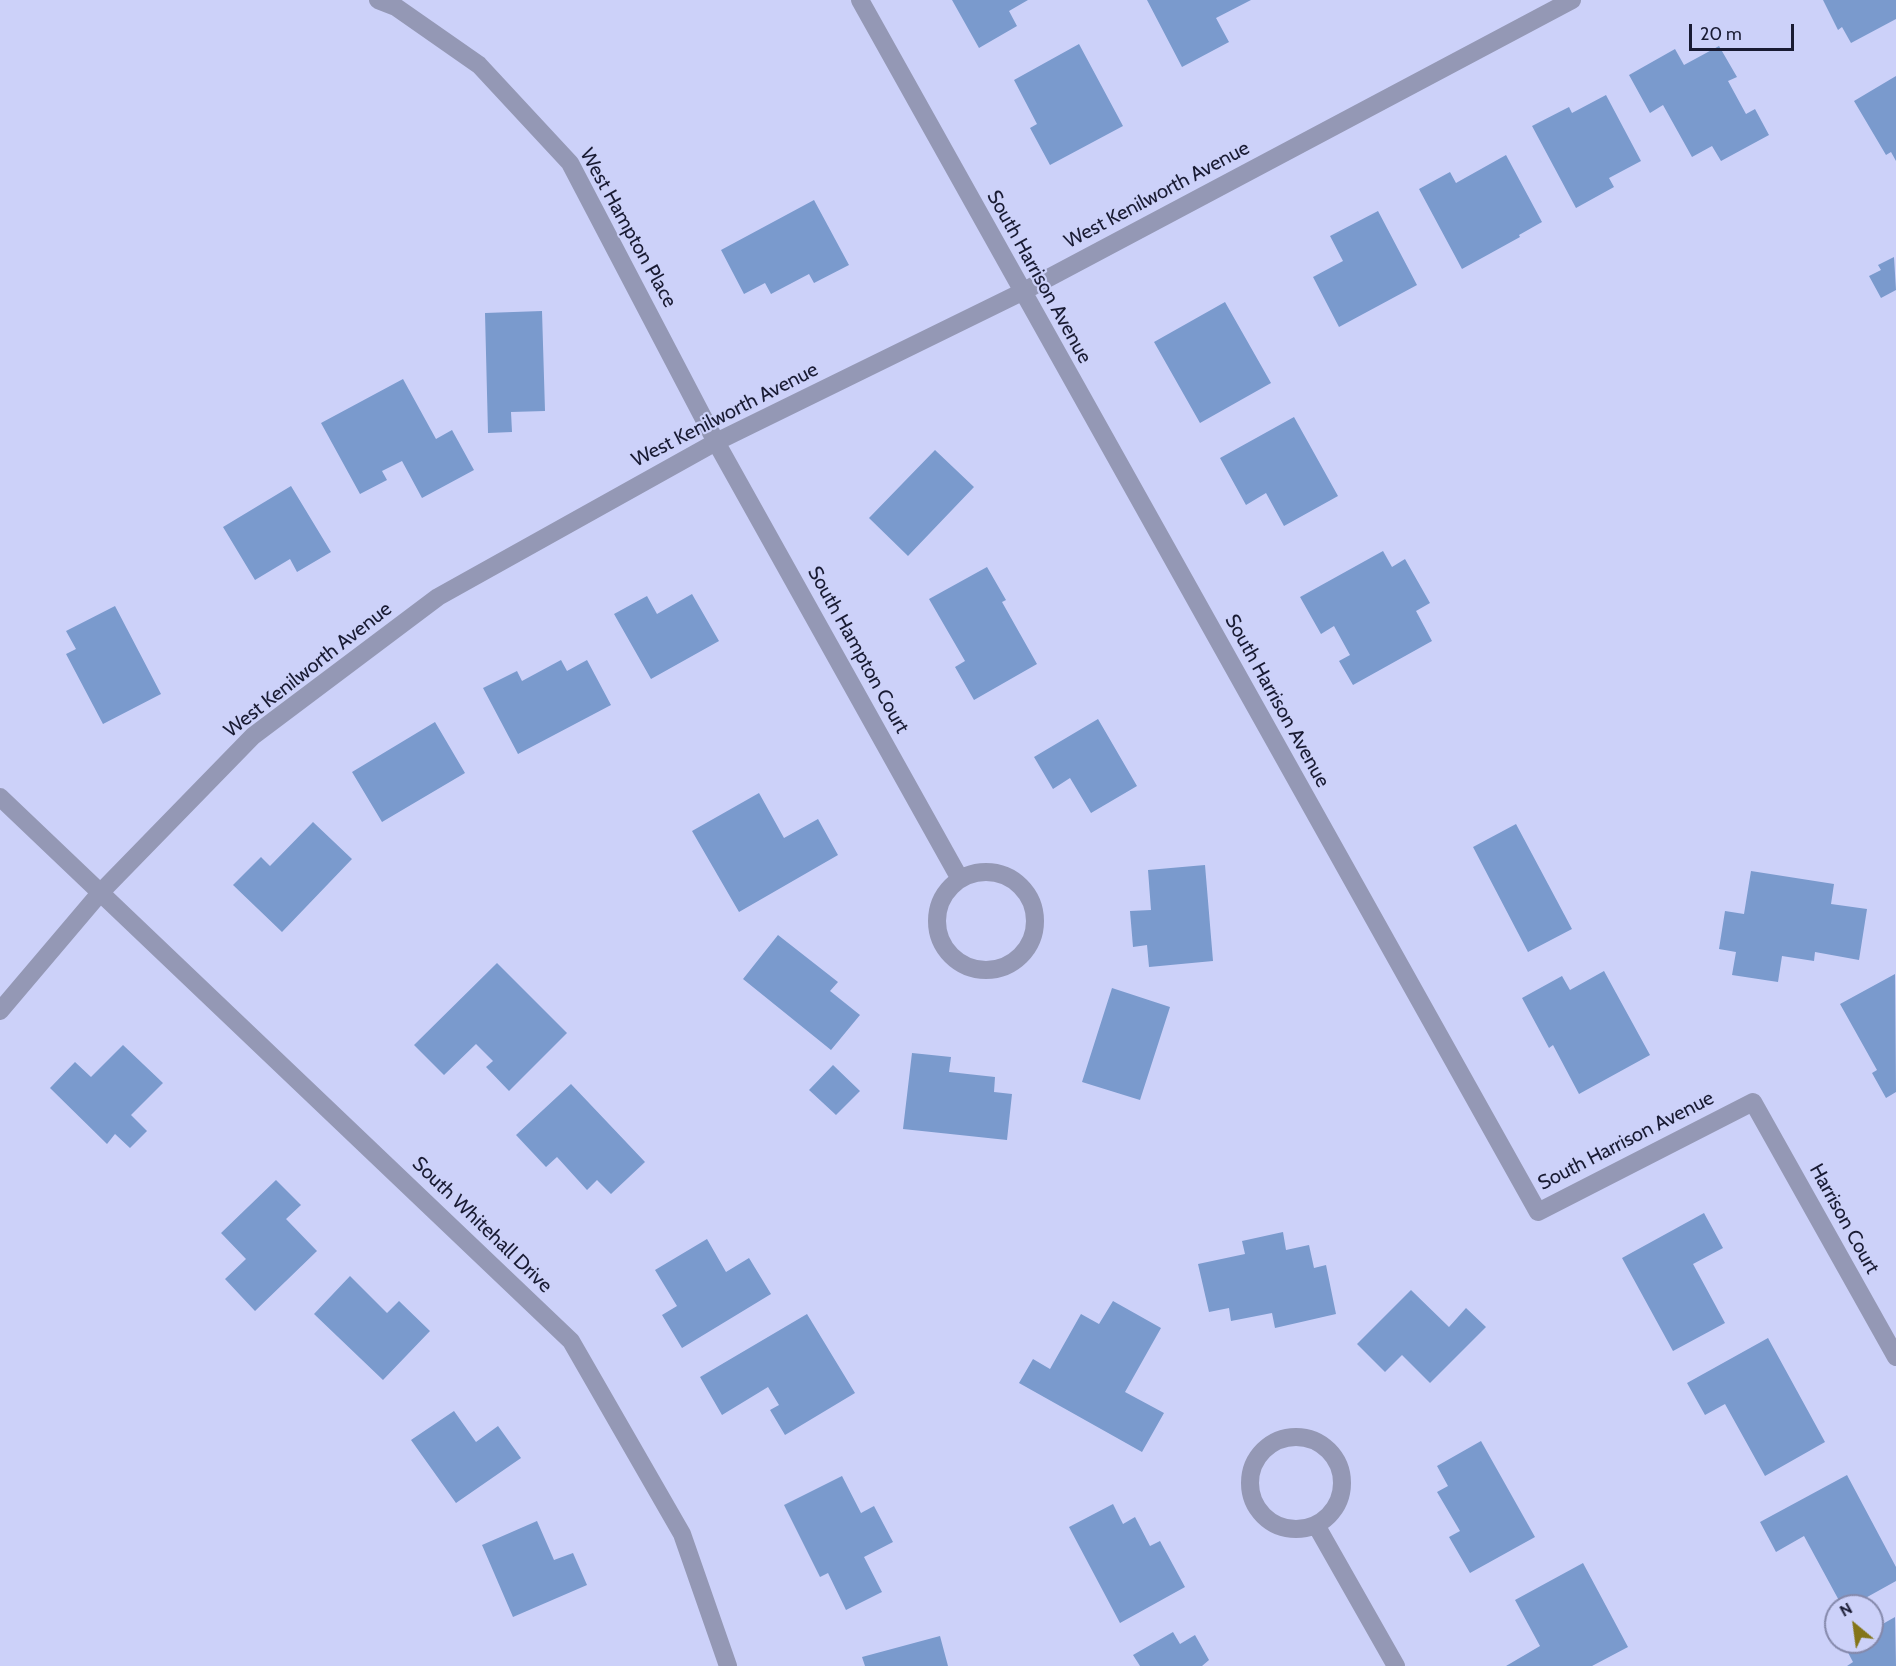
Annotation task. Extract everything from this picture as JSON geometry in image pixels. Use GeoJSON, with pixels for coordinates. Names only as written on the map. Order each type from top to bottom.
{"type":"FeatureCollection","features":[{"type":"Feature","properties":{"kind":"street","name":"West Hampton Place"},"geometry":{"type":"LineString","coordinates":[[378,0],[396,8],[479,66],[570,163],[716,442]]}},
{"type":"Feature","properties":{"kind":"street","name":"South Harrison Avenue"},"geometry":{"type":"LineString","coordinates":[[860,0],[1538,1212],[1753,1102]]}},
{"type":"Feature","properties":{"kind":"street","name":"West Kenilworth Avenue"},"geometry":{"type":"LineString","coordinates":[[0,1011],[100,892],[253,736],[438,597],[716,442],[1022,292],[1572,0]]}},
{"type":"Feature","properties":{"kind":"street","name":"South Hampton Court"},"geometry":{"type":"LineString","coordinates":[[716,442],[960,879]]}},
{"type":"Feature","properties":{"kind":"street","name":"South Whitehall Drive"},"geometry":{"type":"LineString","coordinates":[[0,797],[572,1341],[682,1534],[728,1666]]}},
{"type":"Feature","properties":{"kind":"street"},"geometry":{"type":"LineString","coordinates":[[978,872],[997,873],[1015,881],[1028,896],[1035,914],[1034,933],[1026,950],[1011,963],[993,970],[974,969],[956,961],[943,947],[936,929],[937,910],[945,892],[960,879],[978,872]]}},
{"type":"Feature","properties":{"kind":"street","name":"Harrison Court"},"geometry":{"type":"LineString","coordinates":[[1753,1102],[1896,1357]]}},
{"type":"Feature","properties":{"kind":"street"},"geometry":{"type":"LineString","coordinates":[[1294,1437],[1312,1440],[1328,1449],[1338,1463],[1343,1481],[1340,1498],[1331,1514],[1316,1525],[1299,1529],[1281,1526],[1265,1517],[1255,1503],[1250,1485],[1253,1467],[1262,1452],[1277,1441],[1294,1437]]}},
{"type":"Feature","properties":{"kind":"street"},"geometry":{"type":"LineString","coordinates":[[1316,1525],[1396,1666]]}},
{"type":"Feature","properties":{"kind":"building"},"geometry":{"type":"Polygon","coordinates":[[[952,0],[1028,0],[1009,11],[1017,26],[979,48],[952,0]]]}},
{"type":"Feature","properties":{"kind":"building"},"geometry":{"type":"Polygon","coordinates":[[[1147,0],[1251,0],[1216,18],[1229,42],[1182,67],[1147,0]]]}},
{"type":"Feature","properties":{"kind":"building"},"geometry":{"type":"Polygon","coordinates":[[[1823,0],[1896,0],[1896,19],[1851,43],[1842,27],[1838,30],[1823,0]]]}},
{"type":"Feature","properties":{"kind":"building"},"geometry":{"type":"Polygon","coordinates":[[[1079,44],[1123,126],[1050,165],[1030,128],[1037,124],[1014,80],[1079,44]]]}},
{"type":"Feature","properties":{"kind":"building"},"geometry":{"type":"Polygon","coordinates":[[[1719,46],[1737,77],[1728,81],[1746,114],[1755,109],[1769,135],[1721,161],[1712,146],[1692,157],[1663,105],[1650,113],[1629,75],[1675,49],[1684,65],[1719,46]]]}},
{"type":"Feature","properties":{"kind":"building"},"geometry":{"type":"Polygon","coordinates":[[[1896,76],[1896,161],[1891,152],[1886,155],[1854,101],[1896,76]]]}},
{"type":"Feature","properties":{"kind":"building"},"geometry":{"type":"Polygon","coordinates":[[[1606,95],[1641,161],[1609,178],[1614,187],[1576,208],[1532,126],[1569,107],[1572,113],[1606,95]]]}},
{"type":"Feature","properties":{"kind":"building"},"geometry":{"type":"Polygon","coordinates":[[[1506,155],[1542,222],[1462,269],[1419,189],[1450,172],[1456,183],[1506,155]]]}},
{"type":"Feature","properties":{"kind":"building"},"geometry":{"type":"Polygon","coordinates":[[[814,200],[849,265],[814,283],[809,274],[771,294],[765,283],[744,294],[721,250],[814,200]]]}},
{"type":"Feature","properties":{"kind":"building"},"geometry":{"type":"Polygon","coordinates":[[[1378,211],[1417,285],[1339,327],[1313,277],[1343,261],[1330,236],[1378,211]]]}},
{"type":"Feature","properties":{"kind":"building"},"geometry":{"type":"Polygon","coordinates":[[[1894,257],[1896,290],[1881,298],[1869,276],[1881,270],[1878,265],[1894,257]]]}},
{"type":"Feature","properties":{"kind":"building"},"geometry":{"type":"Polygon","coordinates":[[[1225,302],[1271,383],[1200,423],[1154,342],[1225,302]]]}},
{"type":"Feature","properties":{"kind":"building"},"geometry":{"type":"Polygon","coordinates":[[[542,311],[545,411],[511,412],[512,432],[488,433],[485,313],[542,311]]]}},
{"type":"Feature","properties":{"kind":"building"},"geometry":{"type":"Polygon","coordinates":[[[403,379],[436,439],[452,430],[474,470],[422,498],[402,461],[382,471],[387,480],[360,494],[321,423],[403,379]]]}},
{"type":"Feature","properties":{"kind":"building"},"geometry":{"type":"Polygon","coordinates":[[[1294,417],[1338,496],[1284,526],[1266,493],[1246,505],[1220,458],[1294,417]]]}},
{"type":"Feature","properties":{"kind":"building"},"geometry":{"type":"Polygon","coordinates":[[[935,450],[974,487],[908,556],[869,518],[935,450]]]}},
{"type":"Feature","properties":{"kind":"building"},"geometry":{"type":"Polygon","coordinates":[[[291,486],[331,552],[297,572],[290,559],[255,580],[223,527],[291,486]]]}},
{"type":"Feature","properties":{"kind":"building"},"geometry":{"type":"Polygon","coordinates":[[[1383,551],[1392,567],[1405,559],[1430,603],[1416,611],[1432,641],[1353,685],[1339,661],[1350,655],[1334,626],[1321,634],[1300,597],[1383,551]]]}},
{"type":"Feature","properties":{"kind":"building"},"geometry":{"type":"Polygon","coordinates":[[[987,567],[1006,600],[1002,602],[1037,664],[974,700],[955,667],[965,661],[929,599],[987,567]]]}},
{"type":"Feature","properties":{"kind":"building"},"geometry":{"type":"Polygon","coordinates":[[[692,594],[719,641],[651,679],[614,614],[647,596],[657,614],[692,594]]]}},
{"type":"Feature","properties":{"kind":"building"},"geometry":{"type":"Polygon","coordinates":[[[115,606],[161,694],[103,724],[66,654],[76,649],[66,631],[115,606]]]}},
{"type":"Feature","properties":{"kind":"building"},"geometry":{"type":"Polygon","coordinates":[[[561,660],[567,671],[587,660],[611,705],[518,754],[483,688],[517,671],[522,681],[561,660]]]}},
{"type":"Feature","properties":{"kind":"building"},"geometry":{"type":"Polygon","coordinates":[[[1098,719],[1137,786],[1091,813],[1070,778],[1053,789],[1034,757],[1098,719]]]}},
{"type":"Feature","properties":{"kind":"building"},"geometry":{"type":"Polygon","coordinates":[[[435,722],[465,773],[382,822],[352,772],[435,722]]]}},
{"type":"Feature","properties":{"kind":"building"},"geometry":{"type":"Polygon","coordinates":[[[759,793],[784,838],[818,819],[838,855],[739,912],[692,831],[759,793]]]}},
{"type":"Feature","properties":{"kind":"building"},"geometry":{"type":"Polygon","coordinates":[[[313,822],[352,859],[282,932],[233,885],[261,857],[270,866],[313,822]]]}},
{"type":"Feature","properties":{"kind":"building"},"geometry":{"type":"Polygon","coordinates":[[[1516,824],[1572,929],[1528,952],[1473,847],[1516,824]]]}},
{"type":"Feature","properties":{"kind":"building"},"geometry":{"type":"Polygon","coordinates":[[[1205,865],[1213,961],[1149,967],[1147,945],[1133,947],[1130,911],[1151,910],[1148,870],[1205,865]]]}},
{"type":"Feature","properties":{"kind":"building"},"geometry":{"type":"Polygon","coordinates":[[[1751,871],[1834,884],[1831,904],[1867,909],[1859,960],[1815,952],[1814,961],[1782,956],[1778,982],[1732,975],[1736,952],[1719,949],[1725,911],[1744,914],[1751,871]]]}},
{"type":"Feature","properties":{"kind":"building"},"geometry":{"type":"Polygon","coordinates":[[[778,935],[838,982],[830,991],[860,1015],[831,1050],[743,979],[778,935]]]}},
{"type":"Feature","properties":{"kind":"building"},"geometry":{"type":"Polygon","coordinates":[[[497,963],[567,1033],[509,1091],[486,1067],[493,1061],[476,1044],[444,1075],[414,1045],[497,963]]]}},
{"type":"Feature","properties":{"kind":"building"},"geometry":{"type":"Polygon","coordinates":[[[1604,971],[1650,1055],[1579,1094],[1553,1045],[1549,1048],[1522,998],[1562,976],[1570,990],[1604,971]]]}},
{"type":"Feature","properties":{"kind":"building"},"geometry":{"type":"Polygon","coordinates":[[[1895,974],[1896,1092],[1886,1098],[1872,1073],[1877,1070],[1840,1004],[1895,974]]]}},
{"type":"Feature","properties":{"kind":"building"},"geometry":{"type":"Polygon","coordinates":[[[1112,988],[1170,1007],[1140,1100],[1082,1082],[1112,988]]]}},
{"type":"Feature","properties":{"kind":"building"},"geometry":{"type":"Polygon","coordinates":[[[123,1045],[163,1083],[131,1115],[147,1131],[130,1148],[115,1134],[107,1144],[50,1088],[75,1062],[91,1077],[123,1045]]]}},
{"type":"Feature","properties":{"kind":"building"},"geometry":{"type":"Polygon","coordinates":[[[912,1053],[951,1057],[949,1072],[995,1077],[994,1092],[1012,1094],[1007,1140],[903,1129],[912,1053]]]}},
{"type":"Feature","properties":{"kind":"building"},"geometry":{"type":"Polygon","coordinates":[[[833,1065],[860,1091],[836,1115],[809,1090],[833,1065]]]}},
{"type":"Feature","properties":{"kind":"building"},"geometry":{"type":"Polygon","coordinates":[[[571,1084],[645,1162],[611,1194],[597,1180],[587,1190],[557,1157],[546,1167],[516,1135],[571,1084]]]}},
{"type":"Feature","properties":{"kind":"building"},"geometry":{"type":"Polygon","coordinates":[[[276,1180],[301,1205],[286,1219],[317,1251],[255,1311],[225,1279],[246,1259],[221,1233],[276,1180]]]}},
{"type":"Feature","properties":{"kind":"building"},"geometry":{"type":"Polygon","coordinates":[[[1704,1213],[1723,1248],[1693,1264],[1725,1323],[1673,1351],[1622,1258],[1704,1213]]]}},
{"type":"Feature","properties":{"kind":"building"},"geometry":{"type":"Polygon","coordinates":[[[1283,1232],[1286,1250],[1309,1245],[1314,1268],[1326,1265],[1336,1314],[1275,1328],[1272,1313],[1231,1321],[1229,1308],[1209,1312],[1198,1264],[1245,1254],[1242,1241],[1283,1232]]]}},
{"type":"Feature","properties":{"kind":"building"},"geometry":{"type":"Polygon","coordinates":[[[707,1239],[726,1272],[749,1258],[771,1294],[682,1348],[662,1315],[677,1306],[655,1270],[707,1239]]]}},
{"type":"Feature","properties":{"kind":"building"},"geometry":{"type":"Polygon","coordinates":[[[350,1276],[387,1313],[399,1301],[430,1331],[383,1380],[314,1314],[350,1276]]]}},
{"type":"Feature","properties":{"kind":"building"},"geometry":{"type":"Polygon","coordinates":[[[1411,1290],[1449,1327],[1466,1308],[1486,1327],[1430,1383],[1402,1355],[1385,1372],[1357,1344],[1411,1290]]]}},
{"type":"Feature","properties":{"kind":"building"},"geometry":{"type":"Polygon","coordinates":[[[1113,1301],[1161,1328],[1125,1392],[1164,1413],[1142,1452],[1019,1383],[1033,1359],[1050,1369],[1081,1314],[1099,1324],[1113,1301]]]}},
{"type":"Feature","properties":{"kind":"building"},"geometry":{"type":"Polygon","coordinates":[[[807,1314],[855,1393],[785,1435],[770,1410],[779,1405],[768,1387],[722,1415],[700,1377],[807,1314]]]}},
{"type":"Feature","properties":{"kind":"building"},"geometry":{"type":"Polygon","coordinates":[[[1768,1338],[1825,1442],[1765,1476],[1725,1404],[1705,1415],[1687,1383],[1768,1338]]]}},
{"type":"Feature","properties":{"kind":"building"},"geometry":{"type":"Polygon","coordinates":[[[454,1411],[476,1442],[498,1426],[521,1458],[456,1503],[411,1440],[454,1411]]]}},
{"type":"Feature","properties":{"kind":"building"},"geometry":{"type":"Polygon","coordinates":[[[1481,1441],[1535,1537],[1470,1573],[1449,1537],[1460,1531],[1437,1492],[1448,1486],[1437,1466],[1481,1441]]]}},
{"type":"Feature","properties":{"kind":"building"},"geometry":{"type":"Polygon","coordinates":[[[1847,1475],[1896,1567],[1896,1581],[1873,1594],[1835,1594],[1804,1536],[1776,1552],[1760,1522],[1847,1475]]]}},
{"type":"Feature","properties":{"kind":"building"},"geometry":{"type":"Polygon","coordinates":[[[842,1476],[861,1513],[874,1506],[893,1542],[864,1557],[882,1592],[846,1610],[828,1573],[820,1577],[784,1505],[842,1476]]]}},
{"type":"Feature","properties":{"kind":"building"},"geometry":{"type":"Polygon","coordinates":[[[1113,1504],[1123,1524],[1135,1517],[1150,1546],[1160,1541],[1185,1587],[1120,1623],[1069,1527],[1113,1504]]]}},
{"type":"Feature","properties":{"kind":"building"},"geometry":{"type":"Polygon","coordinates":[[[537,1521],[554,1560],[573,1553],[587,1585],[513,1617],[482,1545],[537,1521]]]}},
{"type":"Feature","properties":{"kind":"building"},"geometry":{"type":"Polygon","coordinates":[[[1583,1563],[1628,1647],[1592,1666],[1506,1666],[1540,1646],[1515,1600],[1583,1563]]]}},
{"type":"Feature","properties":{"kind":"building"},"geometry":{"type":"Polygon","coordinates":[[[1895,1617],[1896,1666],[1847,1666],[1853,1662],[1849,1654],[1884,1654],[1884,1623],[1895,1617]]]}},
{"type":"Feature","properties":{"kind":"building"},"geometry":{"type":"Polygon","coordinates":[[[1173,1632],[1180,1644],[1195,1635],[1209,1660],[1202,1666],[1140,1666],[1133,1655],[1173,1632]]]}},
{"type":"Feature","properties":{"kind":"building"},"geometry":{"type":"Polygon","coordinates":[[[940,1636],[948,1666],[865,1666],[862,1657],[940,1636]]]}}]}
